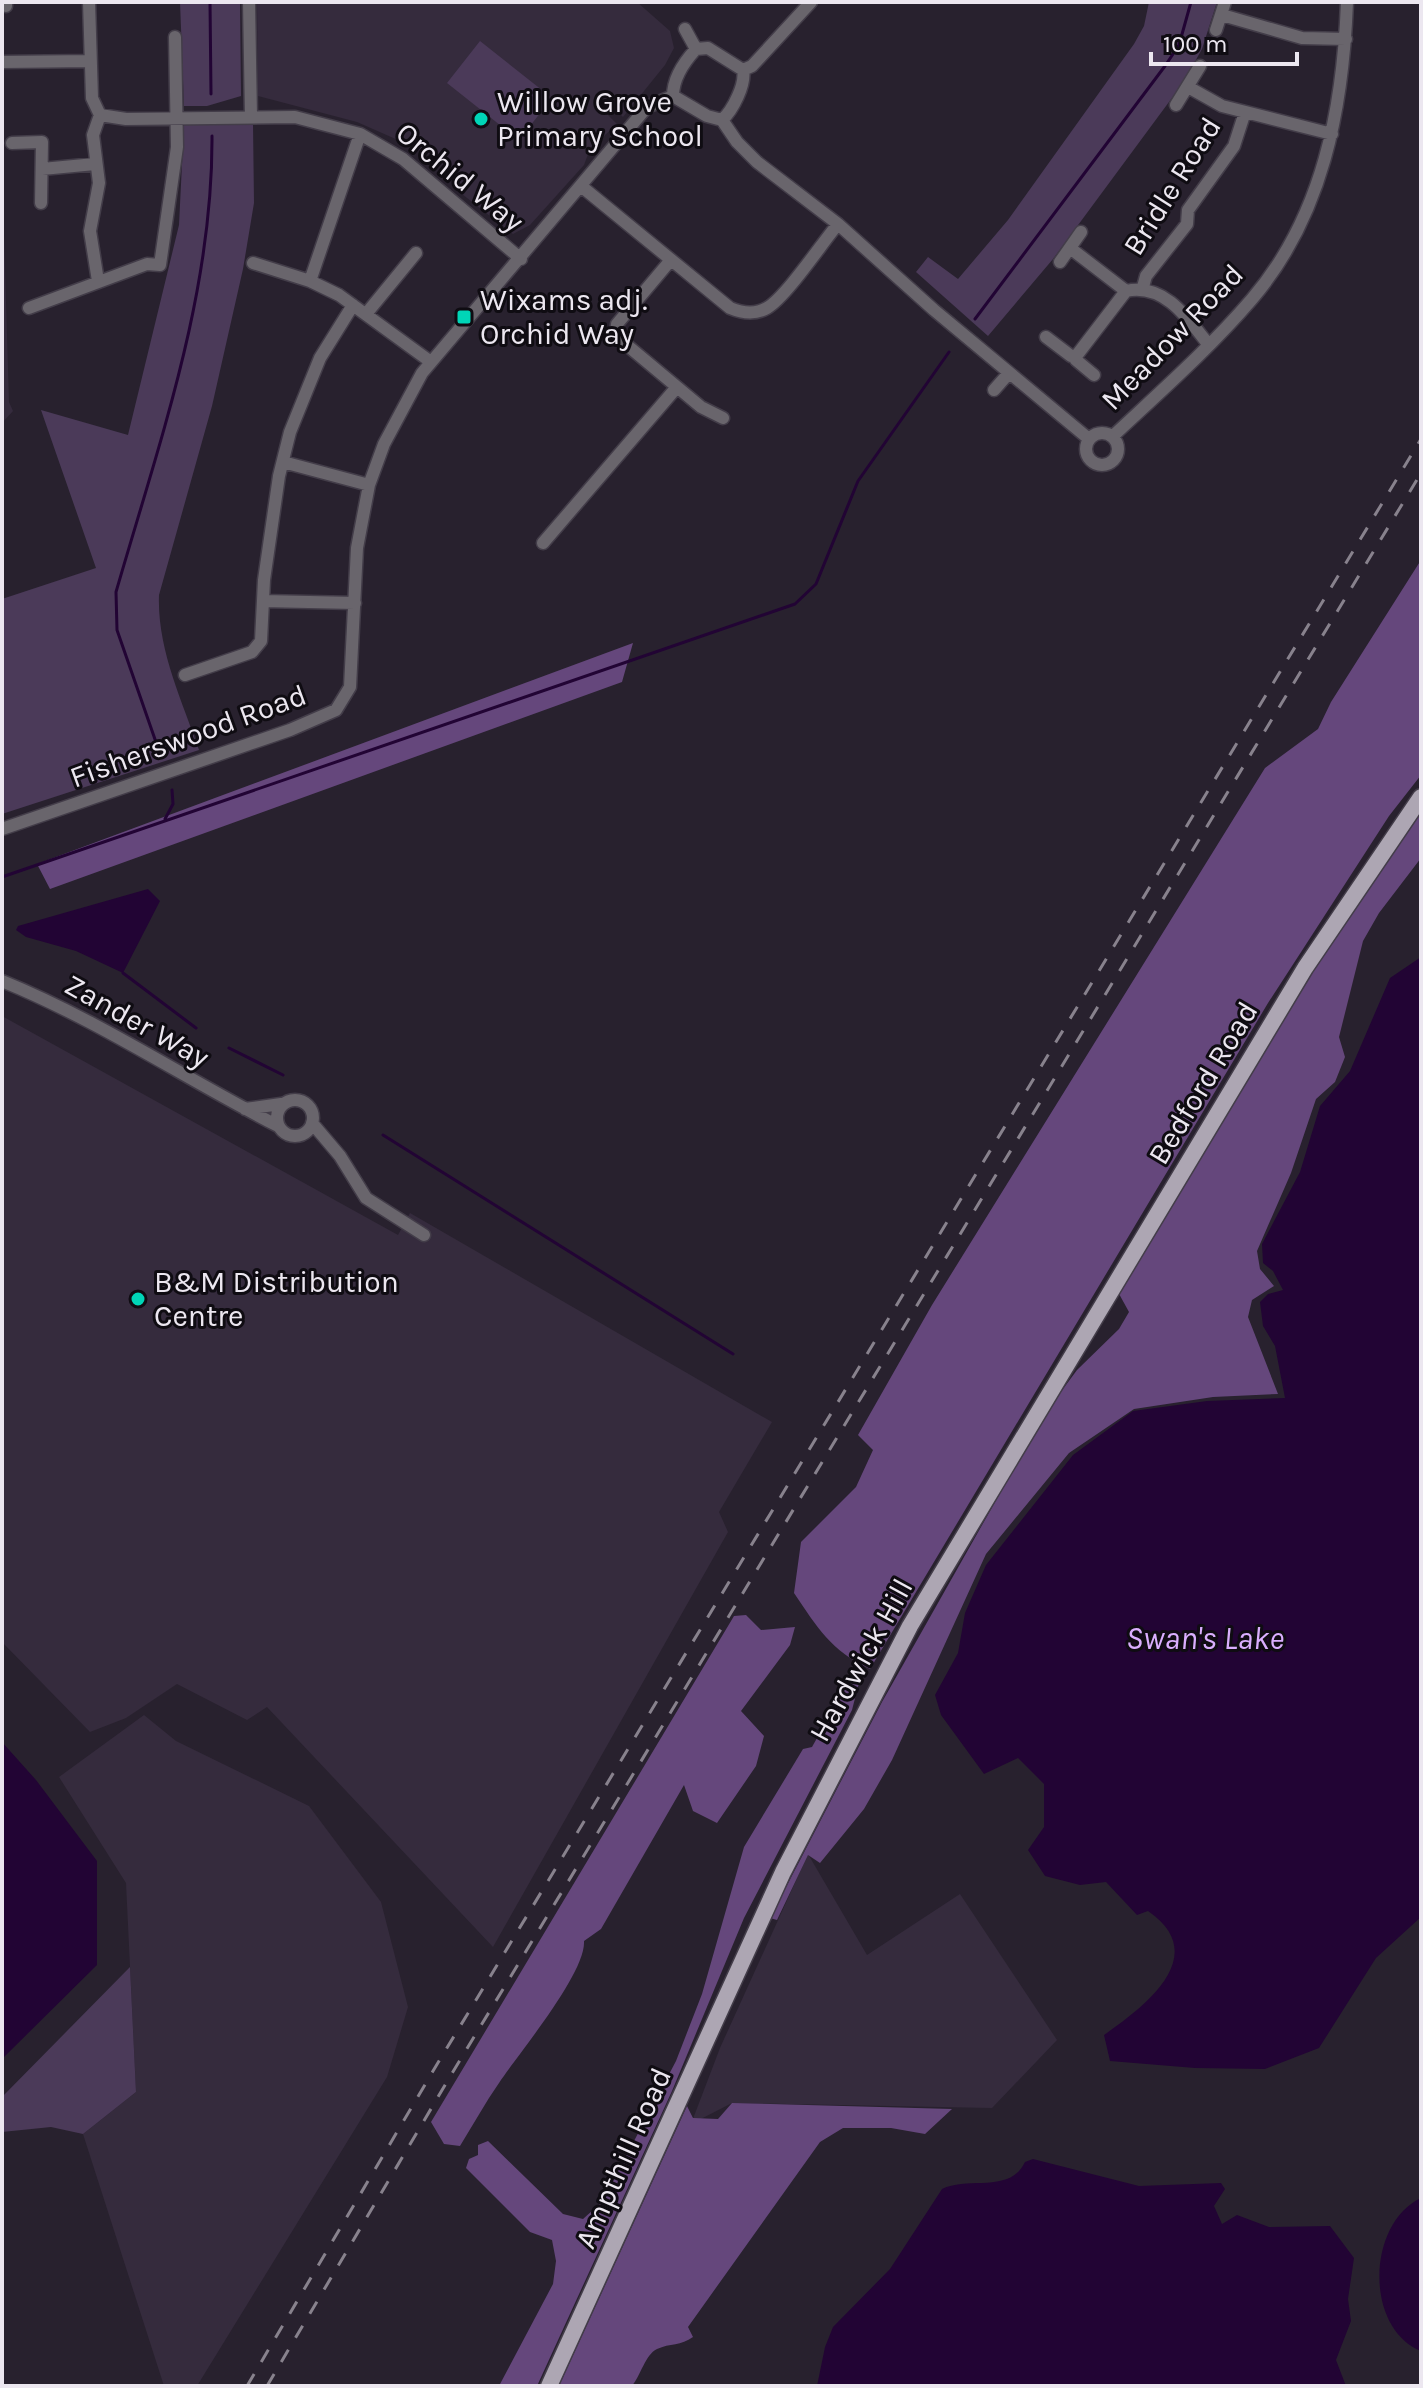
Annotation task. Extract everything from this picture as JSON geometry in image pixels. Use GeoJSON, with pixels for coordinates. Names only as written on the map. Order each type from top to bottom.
{"type":"FeatureCollection","features":[{"type":"Feature","properties":{"kind":"main road","name":"Bedford Road"},"geometry":{"type":"LineString","coordinates":[[1041,1404],[1326,936],[1421,797]]}},
{"type":"Feature","properties":{"kind":"main road","name":"Hardwick Hill"},"geometry":{"type":"LineString","coordinates":[[746,1951],[854,1729],[943,1568],[1041,1404]]}},
{"type":"Feature","properties":{"kind":"main road","name":"Ampthill Road"},"geometry":{"type":"LineString","coordinates":[[549,2386],[746,1951]]}},
{"type":"Feature","properties":{"kind":"street"},"geometry":{"type":"LineString","coordinates":[[89,2],[92,98],[100,115],[93,135],[99,183],[90,248],[98,281]]}},
{"type":"Feature","properties":{"kind":"street"},"geometry":{"type":"LineString","coordinates":[[249,2],[251,117]]}},
{"type":"Feature","properties":{"kind":"street"},"geometry":{"type":"LineString","coordinates":[[743,70],[752,66],[811,2]]}},
{"type":"Feature","properties":{"kind":"street","name":"Meadow Road"},"geometry":{"type":"LineString","coordinates":[[1113,436],[1254,297],[1293,235],[1316,190],[1332,134],[1346,39],[1347,2]]}},
{"type":"Feature","properties":{"kind":"street"},"geometry":{"type":"LineString","coordinates":[[1216,30],[1224,9],[1302,38],[1346,39]]}},
{"type":"Feature","properties":{"kind":"street"},"geometry":{"type":"LineString","coordinates":[[685,29],[696,49]]}},
{"type":"Feature","properties":{"kind":"street"},"geometry":{"type":"LineString","coordinates":[[29,308],[147,264],[160,265],[172,196],[177,118],[175,37]]}},
{"type":"Feature","properties":{"kind":"street"},"geometry":{"type":"LineString","coordinates":[[708,48],[743,70],[744,77],[729,114],[722,120],[707,116],[673,96],[673,84],[696,49],[708,48]]}},
{"type":"Feature","properties":{"kind":"street"},"geometry":{"type":"LineString","coordinates":[[2,62],[90,61]]}},
{"type":"Feature","properties":{"kind":"street"},"geometry":{"type":"LineString","coordinates":[[1176,105],[1200,66]]}},
{"type":"Feature","properties":{"kind":"street"},"geometry":{"type":"LineString","coordinates":[[1188,87],[1222,106],[1332,134]]}},
{"type":"Feature","properties":{"kind":"street","name":"Fisherswood Road"},"geometry":{"type":"LineString","coordinates":[[2,829],[290,730],[336,710],[350,687],[357,548],[369,485],[384,444],[431,362],[647,107],[673,96]]}},
{"type":"Feature","properties":{"kind":"street","name":"Bridle Road"},"geometry":{"type":"LineString","coordinates":[[1143,287],[1146,276],[1187,224],[1188,210],[1234,146],[1245,112]]}},
{"type":"Feature","properties":{"kind":"street","name":"Orchid Way"},"geometry":{"type":"LineString","coordinates":[[100,115],[126,119],[295,117],[360,134],[403,159],[521,259]]}},
{"type":"Feature","properties":{"kind":"street","name":"Meadow Road"},"geometry":{"type":"LineString","coordinates":[[722,120],[737,142],[757,162],[834,229],[1089,439]]}},
{"type":"Feature","properties":{"kind":"street"},"geometry":{"type":"LineString","coordinates":[[310,281],[360,134]]}},
{"type":"Feature","properties":{"kind":"street"},"geometry":{"type":"LineString","coordinates":[[12,143],[42,142],[41,203]]}},
{"type":"Feature","properties":{"kind":"street"},"geometry":{"type":"LineString","coordinates":[[42,169],[95,164]]}},
{"type":"Feature","properties":{"kind":"street"},"geometry":{"type":"LineString","coordinates":[[581,186],[730,308],[758,311],[773,303],[834,229]]}},
{"type":"Feature","properties":{"kind":"street"},"geometry":{"type":"LineString","coordinates":[[1060,262],[1081,232]]}},
{"type":"Feature","properties":{"kind":"street"},"geometry":{"type":"LineString","coordinates":[[1070,248],[1126,291]]}},
{"type":"Feature","properties":{"kind":"street"},"geometry":{"type":"LineString","coordinates":[[366,314],[416,253]]}},
{"type":"Feature","properties":{"kind":"street"},"geometry":{"type":"LineString","coordinates":[[672,262],[617,324],[616,336],[701,407],[723,418]]}},
{"type":"Feature","properties":{"kind":"street"},"geometry":{"type":"LineString","coordinates":[[253,263],[310,281],[353,305],[431,362]]}},
{"type":"Feature","properties":{"kind":"street"},"geometry":{"type":"LineString","coordinates":[[1094,375],[1076,360],[1077,355],[1126,291],[1143,287],[1153,290],[1193,321],[1208,344]]}},
{"type":"Feature","properties":{"kind":"street"},"geometry":{"type":"LineString","coordinates":[[185,675],[252,652],[261,641],[275,492],[283,462],[314,370],[353,305]]}},
{"type":"Feature","properties":{"kind":"street"},"geometry":{"type":"LineString","coordinates":[[1046,337],[1071,356],[1077,355]]}},
{"type":"Feature","properties":{"kind":"street"},"geometry":{"type":"LineString","coordinates":[[994,390],[1009,373]]}},
{"type":"Feature","properties":{"kind":"street"},"geometry":{"type":"LineString","coordinates":[[543,543],[677,387]]}},
{"type":"Feature","properties":{"kind":"street"},"geometry":{"type":"LineString","coordinates":[[1099,433],[1113,436],[1118,454],[1113,462],[1103,465],[1088,457],[1085,449],[1089,439],[1099,433]]}},
{"type":"Feature","properties":{"kind":"street"},"geometry":{"type":"LineString","coordinates":[[283,462],[369,485]]}},
{"type":"Feature","properties":{"kind":"street"},"geometry":{"type":"LineString","coordinates":[[263,601],[355,603]]}},
{"type":"Feature","properties":{"kind":"street","name":"Zander Way"},"geometry":{"type":"LineString","coordinates":[[2,981],[59,1004],[228,1102],[278,1126]]}},
{"type":"Feature","properties":{"kind":"street"},"geometry":{"type":"LineString","coordinates":[[245,1109],[281,1104],[293,1099],[304,1102],[312,1111],[312,1123],[366,1198],[424,1235]]}},
{"type":"Feature","properties":{"kind":"street"},"geometry":{"type":"LineString","coordinates":[[281,1104],[276,1121],[287,1134],[299,1135],[331,1147]]}},
{"type":"Feature","properties":{"kind":"street"},"geometry":{"type":"LineString","coordinates":[[299,1135],[312,1123]]}},
{"type":"Feature","properties":{"kind":"shaded area"},"geometry":{"type":"Polygon","coordinates":[[[180,2],[240,2],[241,96],[207,106],[184,106],[180,2]]]}},
{"type":"Feature","properties":{"kind":"shaded area","name":"Willow Grove Primary School"},"geometry":{"type":"Polygon","coordinates":[[[257,2],[637,2],[670,31],[674,48],[665,65],[623,117],[615,109],[608,115],[617,124],[590,149],[584,165],[530,225],[513,234],[462,194],[451,172],[432,155],[357,122],[258,96],[257,2]]]}},
{"type":"Feature","properties":{"kind":"shaded area"},"geometry":{"type":"Polygon","coordinates":[[[1149,2],[1217,2],[1202,49],[1183,83],[1053,259],[988,336],[916,272],[928,257],[958,279],[1008,220],[1134,44],[1144,26],[1149,2]]]}},
{"type":"Feature","properties":{"kind":"shaded area"},"geometry":{"type":"Polygon","coordinates":[[[480,41],[552,98],[519,140],[447,83],[480,41]]]}},
{"type":"Feature","properties":{"kind":"shaded area"},"geometry":{"type":"Polygon","coordinates":[[[184,123],[253,124],[254,203],[243,269],[212,406],[159,595],[166,655],[199,750],[2,814],[2,599],[96,568],[41,410],[128,435],[179,225],[184,123]]]}},
{"type":"Feature","properties":{"kind":"shaded area"},"geometry":{"type":"Polygon","coordinates":[[[2,167],[9,402],[13,411],[2,423],[2,167]]]}},
{"type":"Feature","properties":{"kind":"shaded area"},"geometry":{"type":"Polygon","coordinates":[[[1421,560],[1421,775],[1389,816],[1268,1003],[870,1669],[856,1662],[835,1646],[794,1593],[801,1542],[856,1487],[873,1450],[858,1435],[932,1305],[1265,768],[1318,729],[1331,702],[1421,560]]]}},
{"type":"Feature","properties":{"kind":"shaded area"},"geometry":{"type":"Polygon","coordinates":[[[633,643],[622,682],[50,889],[37,864],[633,643]]]}},
{"type":"Feature","properties":{"kind":"shaded area"},"geometry":{"type":"Polygon","coordinates":[[[1421,810],[1421,858],[1379,913],[1363,941],[1339,1037],[1345,1057],[1335,1082],[1316,1099],[1291,1173],[1257,1251],[1260,1269],[1274,1286],[1252,1300],[1248,1317],[1278,1394],[1213,1397],[1134,1409],[1069,1453],[986,1554],[892,1760],[864,1809],[820,1863],[808,1855],[777,1920],[770,1918],[882,1702],[1046,1412],[1077,1370],[1119,1329],[1129,1312],[1118,1292],[1324,949],[1421,810]]]}},
{"type":"Feature","properties":{"kind":"shaded area"},"geometry":{"type":"Polygon","coordinates":[[[2,1016],[398,1235],[410,1213],[772,1422],[719,1512],[728,1532],[493,1947],[267,1707],[247,1720],[177,1684],[126,1718],[90,1732],[2,1642],[2,1016]]]}},
{"type":"Feature","properties":{"kind":"shaded area"},"geometry":{"type":"Polygon","coordinates":[[[746,1615],[761,1630],[795,1627],[790,1645],[741,1711],[764,1736],[756,1766],[717,1823],[693,1811],[684,1785],[601,1929],[584,1941],[574,1972],[550,2013],[494,2091],[460,2146],[444,2144],[431,2122],[734,1616],[746,1615]]]}},
{"type":"Feature","properties":{"kind":"shaded area"},"geometry":{"type":"Polygon","coordinates":[[[860,1679],[852,1710],[744,1918],[672,2091],[537,2386],[499,2386],[553,2284],[556,2261],[552,2240],[530,2232],[466,2168],[469,2159],[478,2155],[478,2145],[488,2141],[563,2214],[583,2219],[602,2202],[676,2061],[702,1994],[744,1847],[803,1749],[812,1747],[849,1681],[860,1679]]]}},
{"type":"Feature","properties":{"kind":"shaded area"},"geometry":{"type":"Polygon","coordinates":[[[144,1715],[176,1741],[309,1806],[381,1902],[408,2007],[387,2077],[197,2386],[164,2386],[83,2134],[136,2092],[126,1883],[59,1777],[144,1715]]]}},
{"type":"Feature","properties":{"kind":"shaded area"},"geometry":{"type":"Polygon","coordinates":[[[808,1854],[867,1955],[960,1894],[1057,2040],[992,2108],[732,2103],[691,2124],[720,2048],[808,1854]]]}},
{"type":"Feature","properties":{"kind":"shaded area"},"geometry":{"type":"Polygon","coordinates":[[[130,1967],[136,2092],[83,2134],[51,2127],[2,2132],[2,2097],[130,1967]]]}},
{"type":"Feature","properties":{"kind":"shaded area"},"geometry":{"type":"Polygon","coordinates":[[[732,2103],[952,2109],[925,2134],[891,2128],[843,2128],[820,2142],[688,2327],[693,2337],[653,2352],[632,2386],[559,2386],[687,2106],[693,2118],[718,2119],[732,2103]]]}},
{"type":"Feature","properties":{"kind":"water"},"geometry":{"type":"Polygon","coordinates":[[[148,889],[160,901],[123,973],[76,951],[26,937],[16,930],[18,926],[148,889]]]}},
{"type":"Feature","properties":{"kind":"water","name":"Swan's Lake"},"geometry":{"type":"Polygon","coordinates":[[[1421,957],[1421,1917],[1376,1958],[1319,2048],[1265,2069],[1195,2068],[1110,2061],[1104,2035],[1138,2010],[1166,1979],[1173,1962],[1174,1945],[1166,1928],[1148,1911],[1137,1915],[1106,1882],[1080,1885],[1045,1876],[1028,1850],[1044,1827],[1044,1784],[1018,1758],[984,1774],[941,1715],[935,1695],[958,1653],[965,1613],[986,1565],[1073,1455],[1133,1411],[1207,1401],[1285,1398],[1275,1346],[1263,1326],[1260,1302],[1268,1294],[1283,1290],[1273,1271],[1263,1263],[1262,1244],[1300,1172],[1320,1106],[1350,1071],[1390,978],[1421,957]]]}},
{"type":"Feature","properties":{"kind":"water"},"geometry":{"type":"Polygon","coordinates":[[[2,1742],[36,1780],[97,1861],[97,1965],[2,2059],[2,1742]]]}},
{"type":"Feature","properties":{"kind":"water"},"geometry":{"type":"Polygon","coordinates":[[[1033,2159],[1139,2186],[1221,2183],[1225,2189],[1214,2206],[1222,2224],[1237,2215],[1269,2227],[1330,2226],[1354,2258],[1348,2299],[1351,2321],[1336,2360],[1346,2386],[817,2386],[825,2347],[833,2327],[890,2269],[942,2189],[1010,2178],[1025,2162],[1033,2159]]]}},
{"type":"Feature","properties":{"kind":"water"},"geometry":{"type":"Polygon","coordinates":[[[1421,2198],[1421,2351],[1402,2339],[1389,2321],[1379,2275],[1382,2251],[1390,2229],[1403,2211],[1421,2198]]]}},
{"type":"Feature","properties":{"kind":"waterway"},"geometry":{"type":"LineString","coordinates":[[210,2],[211,94]]}},
{"type":"Feature","properties":{"kind":"waterway"},"geometry":{"type":"LineString","coordinates":[[975,319],[1165,66],[1179,45],[1191,2]]}},
{"type":"Feature","properties":{"kind":"waterway"},"geometry":{"type":"LineString","coordinates":[[158,748],[117,630],[116,592],[166,424],[193,310],[210,195],[212,136]]}},
{"type":"Feature","properties":{"kind":"waterway"},"geometry":{"type":"LineString","coordinates":[[2,877],[795,604],[816,584],[858,481],[949,352]]}},
{"type":"Feature","properties":{"kind":"waterway"},"geometry":{"type":"LineString","coordinates":[[165,819],[173,804],[172,790]]}},
{"type":"Feature","properties":{"kind":"waterway"},"geometry":{"type":"LineString","coordinates":[[123,973],[196,1028]]}},
{"type":"Feature","properties":{"kind":"waterway"},"geometry":{"type":"LineString","coordinates":[[229,1048],[283,1075]]}},
{"type":"Feature","properties":{"kind":"waterway"},"geometry":{"type":"LineString","coordinates":[[383,1135],[733,1354]]}},
{"type":"Feature","properties":{"kind":"railway"},"geometry":{"type":"LineString","coordinates":[[247,2386],[436,2066],[1421,439]]}},
{"type":"Feature","properties":{"kind":"railway"},"geometry":{"type":"LineString","coordinates":[[267,2386],[451,2075],[1421,473]]}},
{"type":"Feature","properties":{"kind":"place","name":"Willow Grove Primary School"},"geometry":{"type":"Point","coordinates":[481,119]}},
{"type":"Feature","properties":{"kind":"place","name":"Wixams adj. Orchid Way"},"geometry":{"type":"Point","coordinates":[464,317]}},
{"type":"Feature","properties":{"kind":"place","name":"B&M Distribution Centre"},"geometry":{"type":"Point","coordinates":[138,1299]}}]}
